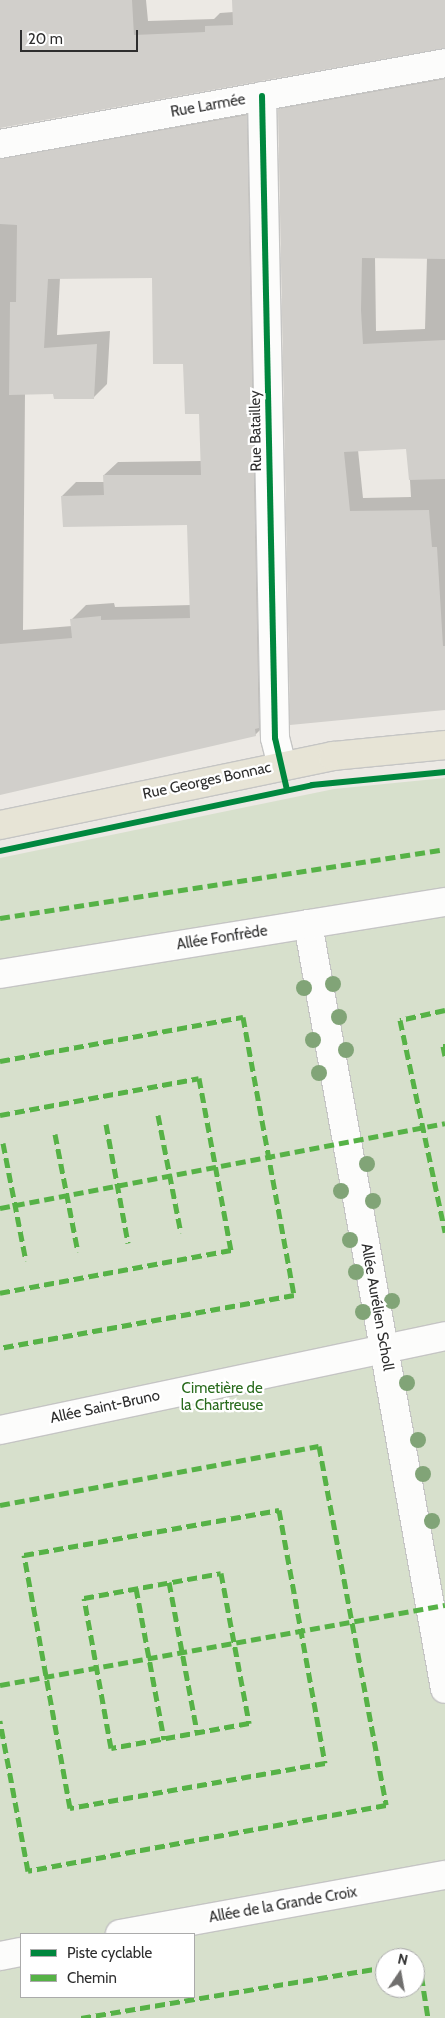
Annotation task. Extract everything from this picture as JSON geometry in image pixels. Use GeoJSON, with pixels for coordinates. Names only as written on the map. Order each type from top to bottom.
{"type":"FeatureCollection","features":[{"type":"Feature","properties":{"kind":"main road","name":"Rue Georges Bonnac"},"geometry":{"type":"LineString","coordinates":[[0,825],[333,756],[445,746]]}},
{"type":"Feature","properties":{"kind":"street","name":"Rue Larmée"},"geometry":{"type":"LineString","coordinates":[[0,144],[445,63]]}},
{"type":"Feature","properties":{"kind":"street","name":"Rue Batailley"},"geometry":{"type":"LineString","coordinates":[[262,96],[275,738],[282,766]]}},
{"type":"Feature","properties":{"kind":"street","name":"Allée Fonfrède"},"geometry":{"type":"LineString","coordinates":[[0,974],[445,902]]}},
{"type":"Feature","properties":{"kind":"street","name":"Allée Aurélien Scholl"},"geometry":{"type":"LineString","coordinates":[[308,924],[445,1689]]}},
{"type":"Feature","properties":{"kind":"street","name":"Allée Saint-Bruno"},"geometry":{"type":"LineString","coordinates":[[0,1430],[445,1336]]}},
{"type":"Feature","properties":{"kind":"street","name":"Allée de la Grande Croix"},"geometry":{"type":"LineString","coordinates":[[126,1933],[445,1875]]}},
{"type":"Feature","properties":{"kind":"street"},"geometry":{"type":"LineString","coordinates":[[0,1956],[20,1952]]}},
{"type":"Feature","properties":{"kind":"green space","name":"Cimetière de la Chartreuse"},"geometry":{"type":"Polygon","coordinates":[[[445,778],[445,2018],[0,2018],[0,858],[334,789],[445,778]]]}},
{"type":"Feature","properties":{"kind":"building"},"geometry":{"type":"Polygon","coordinates":[[[0,0],[132,0],[134,35],[205,32],[205,26],[233,25],[232,0],[445,0],[445,48],[0,128],[0,0]]]}},
{"type":"Feature","properties":{"kind":"building"},"geometry":{"type":"Polygon","coordinates":[[[445,79],[445,259],[362,258],[361,310],[363,344],[445,340],[445,479],[409,480],[406,449],[344,452],[350,511],[429,510],[432,547],[437,547],[443,646],[445,646],[445,710],[290,725],[278,109],[445,79]]]}},
{"type":"Feature","properties":{"kind":"building"},"geometry":{"type":"Polygon","coordinates":[[[247,115],[259,728],[255,729],[256,736],[0,795],[0,644],[72,638],[70,619],[101,616],[101,620],[190,618],[187,525],[63,527],[61,496],[104,495],[103,475],[201,475],[199,414],[185,414],[183,364],[153,364],[152,278],[48,279],[44,348],[97,344],[94,399],[54,399],[53,394],[9,395],[10,302],[16,302],[17,225],[0,224],[0,159],[247,115]]]}},
{"type":"Feature","properties":{"kind":"marked path"},"geometry":{"type":"LineString","coordinates":[[0,918],[445,849]]}},
{"type":"Feature","properties":{"kind":"marked path"},"geometry":{"type":"LineString","coordinates":[[445,1010],[400,1020],[445,1232]]}},
{"type":"Feature","properties":{"kind":"marked path"},"geometry":{"type":"LineString","coordinates":[[0,1061],[243,1017],[294,1295],[0,1348]]}},
{"type":"Feature","properties":{"kind":"marked path"},"geometry":{"type":"LineString","coordinates":[[445,1046],[443,1046],[445,1056]]}},
{"type":"Feature","properties":{"kind":"marked path"},"geometry":{"type":"LineString","coordinates":[[0,1115],[199,1078],[231,1250],[0,1293]]}},
{"type":"Feature","properties":{"kind":"marked path"},"geometry":{"type":"LineString","coordinates":[[158,1115],[181,1233]]}},
{"type":"Feature","properties":{"kind":"marked path"},"geometry":{"type":"LineString","coordinates":[[0,1208],[445,1123]]}},
{"type":"Feature","properties":{"kind":"marked path"},"geometry":{"type":"LineString","coordinates":[[106,1124],[128,1243]]}},
{"type":"Feature","properties":{"kind":"marked path"},"geometry":{"type":"LineString","coordinates":[[55,1134],[78,1252]]}},
{"type":"Feature","properties":{"kind":"marked path"},"geometry":{"type":"LineString","coordinates":[[3,1143],[26,1261]]}},
{"type":"Feature","properties":{"kind":"marked path"},"geometry":{"type":"LineString","coordinates":[[0,1505],[319,1446],[386,1805],[28,1871],[0,1721]]}},
{"type":"Feature","properties":{"kind":"marked path"},"geometry":{"type":"LineString","coordinates":[[279,1510],[325,1763],[70,1808],[24,1555],[279,1510]]}},
{"type":"Feature","properties":{"kind":"marked path"},"geometry":{"type":"LineString","coordinates":[[221,1573],[249,1723],[111,1748],[84,1598],[221,1573]]}},
{"type":"Feature","properties":{"kind":"marked path"},"geometry":{"type":"LineString","coordinates":[[169,1582],[197,1732]]}},
{"type":"Feature","properties":{"kind":"marked path"},"geometry":{"type":"LineString","coordinates":[[136,1588],[164,1739]]}},
{"type":"Feature","properties":{"kind":"marked path"},"geometry":{"type":"LineString","coordinates":[[0,1685],[445,1605]]}},
{"type":"Feature","properties":{"kind":"marked path"},"geometry":{"type":"LineString","coordinates":[[81,2018],[375,1969]]}},
{"type":"Feature","properties":{"kind":"marked path"},"geometry":{"type":"LineString","coordinates":[[425,1998],[428,2018]]}},
{"type":"Feature","properties":{"kind":"cycle path"},"geometry":{"type":"LineString","coordinates":[[262,96],[275,738],[287,790]]}},
{"type":"Feature","properties":{"kind":"cycle path"},"geometry":{"type":"LineString","coordinates":[[0,851],[312,785],[445,772]]}}]}
